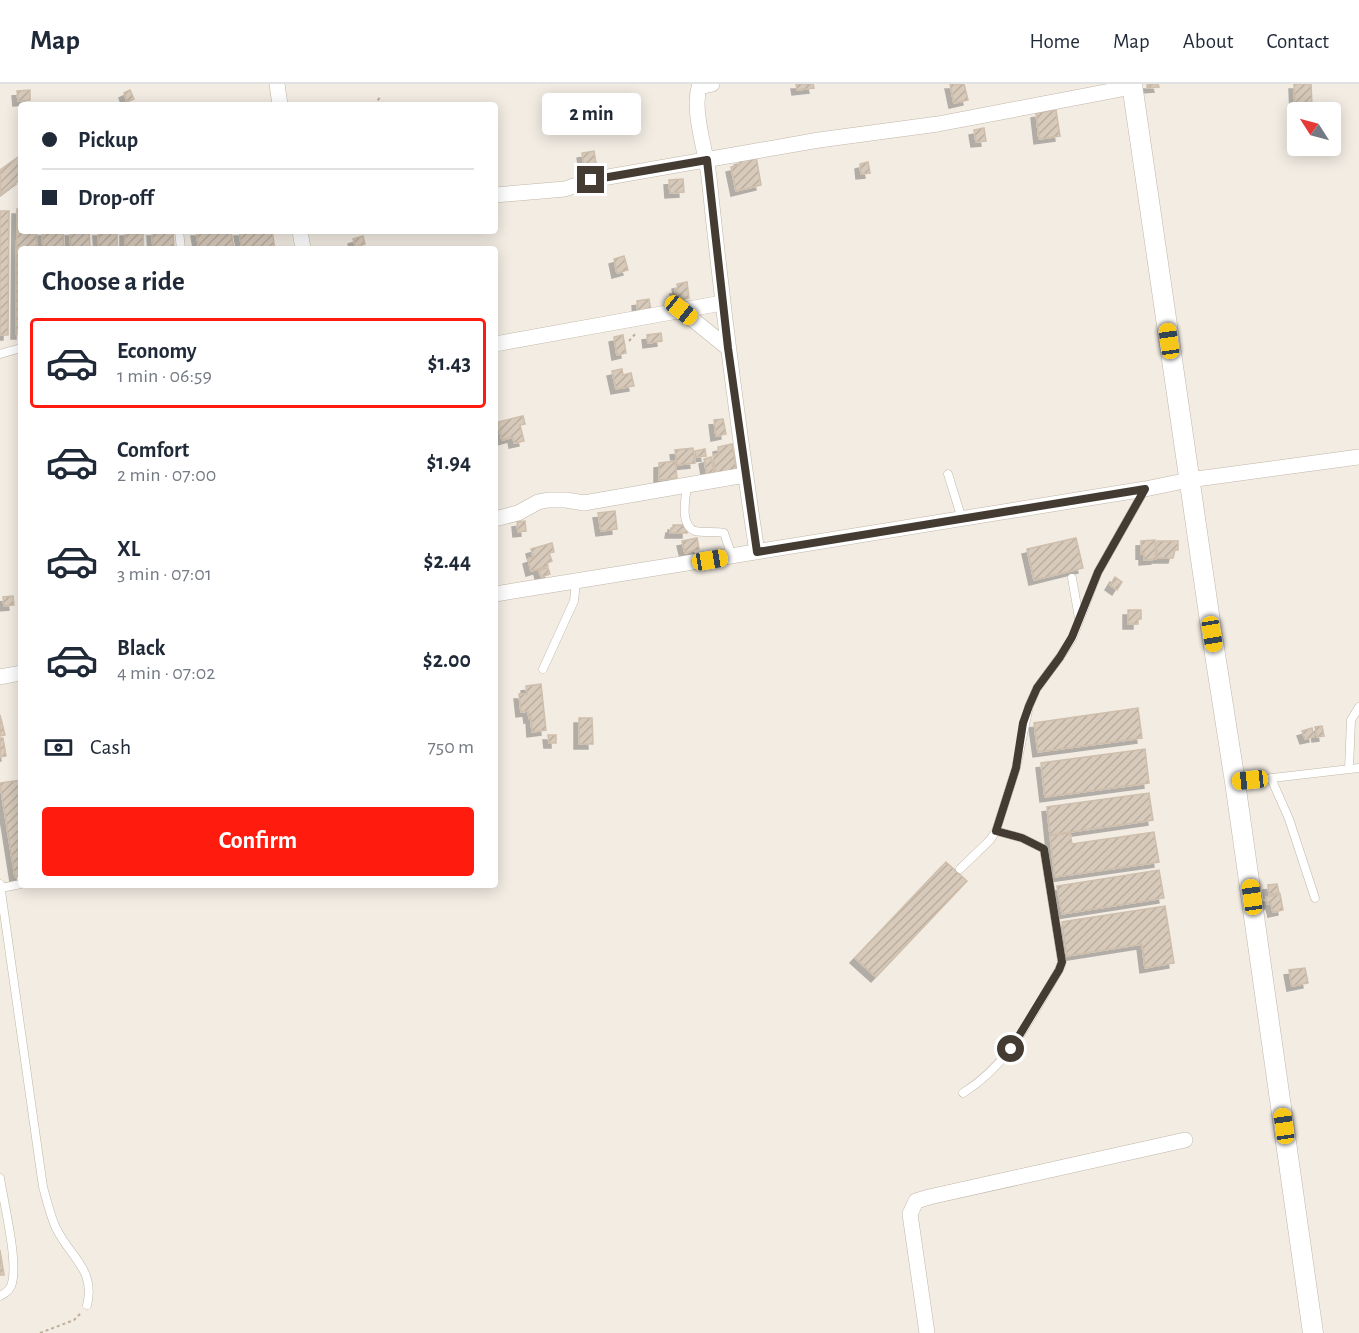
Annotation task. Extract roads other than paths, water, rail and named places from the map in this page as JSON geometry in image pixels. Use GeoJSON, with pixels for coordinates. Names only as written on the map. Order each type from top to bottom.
{"type":"FeatureCollection","features":[{"type":"Feature","properties":{"kind":"street"},"geometry":{"type":"LineString","coordinates":[[277,84],[280,102]]}},
{"type":"Feature","properties":{"kind":"street"},"geometry":{"type":"LineString","coordinates":[[703,85],[698,112],[707,160],[722,303],[757,552]]}},
{"type":"Feature","properties":{"kind":"street"},"geometry":{"type":"LineString","coordinates":[[498,195],[565,189],[591,180],[847,135],[938,124],[1132,85],[1235,782],[1313,1333]]}},
{"type":"Feature","properties":{"kind":"street"},"geometry":{"type":"LineString","coordinates":[[498,343],[722,303]]}},
{"type":"Feature","properties":{"kind":"street"},"geometry":{"type":"LineString","coordinates":[[681,310],[728,348]]}},
{"type":"Feature","properties":{"kind":"street"},"geometry":{"type":"LineString","coordinates":[[498,594],[732,557],[1189,480],[1359,457]]}},
{"type":"Feature","properties":{"kind":"street"},"geometry":{"type":"LineString","coordinates":[[498,518],[518,513],[538,502],[548,500],[584,503],[745,475]]}},
{"type":"Feature","properties":{"kind":"street"},"geometry":{"type":"LineString","coordinates":[[0,677],[18,674]]}},
{"type":"Feature","properties":{"kind":"street"},"geometry":{"type":"LineString","coordinates":[[927,1333],[910,1214],[916,1202],[929,1197],[1185,1140]]}},
{"type":"Feature","properties":{"kind":"lane"},"geometry":{"type":"LineString","coordinates":[[0,354],[18,349]]}},
{"type":"Feature","properties":{"kind":"lane"},"geometry":{"type":"LineString","coordinates":[[948,474],[962,519]]}},
{"type":"Feature","properties":{"kind":"lane"},"geometry":{"type":"LineString","coordinates":[[687,485],[686,521],[696,531],[724,533],[732,557]]}},
{"type":"Feature","properties":{"kind":"lane"},"geometry":{"type":"LineString","coordinates":[[960,869],[990,840],[996,831],[1016,768],[1023,723],[1029,706],[1037,688],[1067,646],[1098,572],[1145,489]]}},
{"type":"Feature","properties":{"kind":"lane"},"geometry":{"type":"LineString","coordinates":[[1072,578],[1078,602],[1079,622]]}},
{"type":"Feature","properties":{"kind":"lane"},"geometry":{"type":"LineString","coordinates":[[543,669],[574,601],[576,582]]}},
{"type":"Feature","properties":{"kind":"lane"},"geometry":{"type":"LineString","coordinates":[[1349,769],[1351,720],[1359,707]]}},
{"type":"Feature","properties":{"kind":"lane"},"geometry":{"type":"LineString","coordinates":[[1235,782],[1359,768]]}},
{"type":"Feature","properties":{"kind":"lane"},"geometry":{"type":"LineString","coordinates":[[1271,778],[1289,819],[1315,898]]}},
{"type":"Feature","properties":{"kind":"lane"},"geometry":{"type":"LineString","coordinates":[[963,1093],[976,1085],[1004,1060],[1062,962],[1044,849],[1022,838],[996,831]]}},
{"type":"Feature","properties":{"kind":"lane"},"geometry":{"type":"LineString","coordinates":[[18,884],[0,886],[43,1187],[56,1227],[85,1270],[89,1280],[87,1305]]}},
{"type":"Feature","properties":{"kind":"lane"},"geometry":{"type":"LineString","coordinates":[[0,1178],[13,1259],[13,1282],[10,1289],[0,1296]]}}]}
